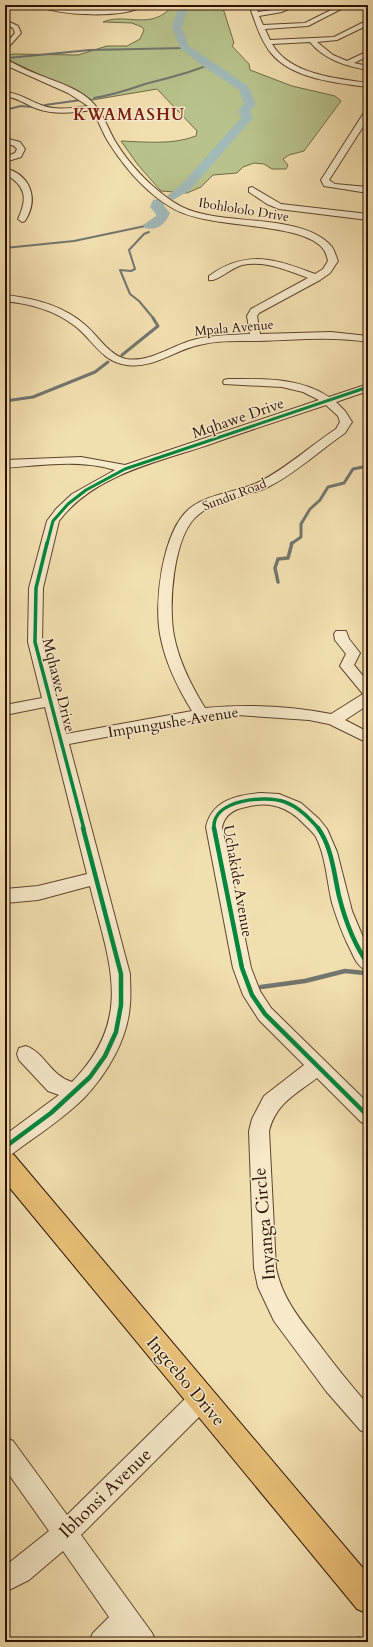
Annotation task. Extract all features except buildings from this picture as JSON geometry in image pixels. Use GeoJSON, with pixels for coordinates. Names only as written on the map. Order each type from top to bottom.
{"type":"FeatureCollection","features":[{"type":"Feature","properties":{"kind":"main road","name":"Ingcebo Drive"},"geometry":{"type":"LineString","coordinates":[[5,1163],[200,1399],[368,1598]]}},
{"type":"Feature","properties":{"kind":"street"},"geometry":{"type":"LineString","coordinates":[[41,5],[64,10],[87,12],[134,10],[141,5]]}},
{"type":"Feature","properties":{"kind":"street"},"geometry":{"type":"LineString","coordinates":[[252,5],[268,42],[280,59],[296,68],[335,80],[368,85]]}},
{"type":"Feature","properties":{"kind":"street"},"geometry":{"type":"LineString","coordinates":[[256,14],[280,11],[293,5]]}},
{"type":"Feature","properties":{"kind":"street"},"geometry":{"type":"LineString","coordinates":[[262,27],[306,25],[346,5]]}},
{"type":"Feature","properties":{"kind":"street"},"geometry":{"type":"LineString","coordinates":[[5,22],[16,27],[18,33],[5,49]]}},
{"type":"Feature","properties":{"kind":"street"},"geometry":{"type":"LineString","coordinates":[[268,42],[313,41],[339,38],[368,22]]}},
{"type":"Feature","properties":{"kind":"street"},"geometry":{"type":"LineString","coordinates":[[313,41],[327,56],[350,64],[368,68]]}},
{"type":"Feature","properties":{"kind":"street"},"geometry":{"type":"LineString","coordinates":[[350,64],[368,53]]}},
{"type":"Feature","properties":{"kind":"street","name":"Ibohlololo Drive"},"geometry":{"type":"LineString","coordinates":[[5,62],[75,95],[94,108],[113,143],[158,196],[172,206],[190,213],[216,220],[296,231],[316,238],[330,250],[333,261],[327,271],[317,278],[255,311],[252,316],[256,338]]}},
{"type":"Feature","properties":{"kind":"street"},"geometry":{"type":"LineString","coordinates":[[5,94],[21,97],[40,108],[48,110],[69,111],[94,108]]}},
{"type":"Feature","properties":{"kind":"street"},"geometry":{"type":"LineString","coordinates":[[368,113],[325,180],[327,184],[334,186],[368,190]]}},
{"type":"Feature","properties":{"kind":"street"},"geometry":{"type":"LineString","coordinates":[[5,140],[17,144],[21,149],[18,155],[5,160]]}},
{"type":"Feature","properties":{"kind":"street"},"geometry":{"type":"LineString","coordinates":[[5,170],[20,180],[28,191],[30,203],[22,219]]}},
{"type":"Feature","properties":{"kind":"street"},"geometry":{"type":"LineString","coordinates":[[252,190],[279,206],[368,217]]}},
{"type":"Feature","properties":{"kind":"street"},"geometry":{"type":"LineString","coordinates":[[212,278],[229,265],[256,261],[273,262],[317,278]]}},
{"type":"Feature","properties":{"kind":"street","name":"Mpala Avenue"},"geometry":{"type":"LineString","coordinates":[[5,298],[31,301],[51,307],[81,326],[110,356],[127,362],[146,361],[189,344],[204,341],[329,335],[368,338]]}},
{"type":"Feature","properties":{"kind":"street"},"geometry":{"type":"LineString","coordinates":[[228,382],[296,386],[310,390],[327,400]]}},
{"type":"Feature","properties":{"kind":"street","name":"Mqhawe Drive"},"geometry":{"type":"LineString","coordinates":[[5,1147],[61,1107],[93,1075],[104,1059],[114,1040],[122,1009],[123,990],[121,974],[34,642],[33,630],[36,588],[46,544],[54,521],[64,507],[86,489],[126,469],[368,387]]}},
{"type":"Feature","properties":{"kind":"street","name":"Sundu Road"},"geometry":{"type":"LineString","coordinates":[[201,714],[182,683],[167,635],[170,560],[177,537],[188,517],[198,508],[227,496],[264,484],[342,431],[345,426],[344,417],[340,410],[327,400]]}},
{"type":"Feature","properties":{"kind":"street"},"geometry":{"type":"LineString","coordinates":[[5,464],[92,461],[126,469]]}},
{"type":"Feature","properties":{"kind":"street"},"geometry":{"type":"LineString","coordinates":[[341,634],[342,640],[352,653],[347,666],[368,691]]}},
{"type":"Feature","properties":{"kind":"street"},"geometry":{"type":"LineString","coordinates":[[333,720],[368,698]]}},
{"type":"Feature","properties":{"kind":"street"},"geometry":{"type":"LineString","coordinates":[[5,710],[50,701]]}},
{"type":"Feature","properties":{"kind":"street","name":"Impungushe Avenue"},"geometry":{"type":"LineString","coordinates":[[60,740],[201,714],[237,710],[309,715],[333,720],[368,738]]}},
{"type":"Feature","properties":{"kind":"street","name":"Uchakide Avenue"},"geometry":{"type":"LineString","coordinates":[[368,964],[351,932],[343,911],[326,842],[319,829],[304,812],[294,804],[272,798],[253,798],[224,808],[216,816],[214,827],[237,948],[252,995],[265,1014],[368,1116]]}},
{"type":"Feature","properties":{"kind":"street"},"geometry":{"type":"LineString","coordinates":[[5,896],[38,893],[97,878]]}},
{"type":"Feature","properties":{"kind":"street"},"geometry":{"type":"LineString","coordinates":[[26,1054],[55,1085],[77,1092]]}},
{"type":"Feature","properties":{"kind":"street","name":"Inyanga Circle"},"geometry":{"type":"LineString","coordinates":[[318,1066],[271,1102],[259,1131],[265,1268],[270,1287],[286,1318],[334,1383],[368,1422]]}},
{"type":"Feature","properties":{"kind":"street","name":"Ibhonsi Avenue"},"geometry":{"type":"LineString","coordinates":[[5,1580],[20,1571],[66,1533],[200,1399]]}},
{"type":"Feature","properties":{"kind":"street"},"geometry":{"type":"LineString","coordinates":[[5,1449],[143,1642]]}},
{"type":"Feature","properties":{"kind":"street"},"geometry":{"type":"LineString","coordinates":[[102,1642],[126,1618]]}},
{"type":"Feature","properties":{"kind":"green space"},"geometry":{"type":"Polygon","coordinates":[[[173,5],[222,5],[234,43],[232,46],[249,64],[250,70],[292,86],[335,96],[341,101],[304,151],[289,155],[283,159],[288,165],[286,169],[272,169],[264,164],[254,163],[243,167],[237,173],[213,175],[201,187],[187,193],[161,191],[138,165],[121,141],[178,141],[196,136],[197,131],[157,89],[92,100],[11,61],[7,56],[13,54],[78,55],[107,46],[127,46],[140,39],[144,30],[142,27],[132,23],[103,22],[121,19],[148,20],[165,13],[173,5]]]}},
{"type":"Feature","properties":{"kind":"waterway"},"geometry":{"type":"LineString","coordinates":[[173,196],[185,188],[247,118],[244,111],[250,104],[244,88],[185,48],[177,28],[184,5]]}},
{"type":"Feature","properties":{"kind":"waterway"},"geometry":{"type":"LineString","coordinates":[[8,58],[90,50],[185,48]]}},
{"type":"Feature","properties":{"kind":"waterway"},"geometry":{"type":"LineString","coordinates":[[94,98],[120,92],[208,65]]}},
{"type":"Feature","properties":{"kind":"waterway"},"geometry":{"type":"LineString","coordinates":[[45,105],[81,100]]}},
{"type":"Feature","properties":{"kind":"waterway"},"geometry":{"type":"LineString","coordinates":[[5,110],[21,106],[33,107]]}},
{"type":"Feature","properties":{"kind":"waterway"},"geometry":{"type":"LineString","coordinates":[[150,225],[158,221],[162,216],[163,213],[157,207],[158,203]]}},
{"type":"Feature","properties":{"kind":"waterway"},"geometry":{"type":"LineString","coordinates":[[5,248],[74,241],[150,225]]}},
{"type":"Feature","properties":{"kind":"waterway"},"geometry":{"type":"LineString","coordinates":[[149,232],[144,234],[129,250],[135,269],[131,271],[120,270],[130,294],[139,301],[154,319]]}},
{"type":"Feature","properties":{"kind":"waterway"},"geometry":{"type":"LineString","coordinates":[[122,355],[158,326],[153,318]]}},
{"type":"Feature","properties":{"kind":"waterway"},"geometry":{"type":"LineString","coordinates":[[5,401],[33,397],[95,372],[108,362]]}},
{"type":"Feature","properties":{"kind":"waterway"},"geometry":{"type":"LineString","coordinates":[[292,543],[301,537],[301,524],[310,509],[320,500],[328,487],[344,483],[353,469],[368,466]]}},
{"type":"Feature","properties":{"kind":"waterway"},"geometry":{"type":"LineString","coordinates":[[278,582],[275,568],[278,559],[288,558],[292,543]]}},
{"type":"Feature","properties":{"kind":"waterway"},"geometry":{"type":"LineString","coordinates":[[261,987],[305,981],[345,971],[365,973]]}},
{"type":"Feature","properties":{"kind":"cycle path"},"geometry":{"type":"LineString","coordinates":[[5,1147],[72,1096],[90,1077],[105,1056],[116,1032],[121,1005],[121,974],[35,642],[36,588],[53,521],[76,497],[95,484],[125,469],[368,387]]}},
{"type":"Feature","properties":{"kind":"cycle path"},"geometry":{"type":"LineString","coordinates":[[368,964],[348,925],[343,911],[326,843],[316,826],[296,807],[270,798],[261,798],[235,803],[222,810],[215,822],[214,827],[242,968],[252,995],[265,1014],[368,1116]]}},
{"type":"Feature","properties":{"kind":"district","name":"KWAMASHU"},"geometry":{"type":"Point","coordinates":[129,114]}}]}
